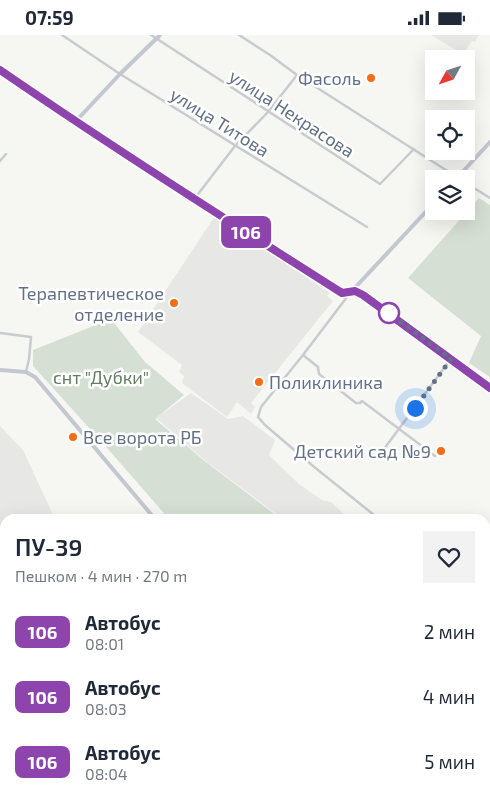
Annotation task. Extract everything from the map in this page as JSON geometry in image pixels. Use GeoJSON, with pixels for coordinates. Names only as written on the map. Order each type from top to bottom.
{"type":"FeatureCollection","features":[{"type":"Feature","properties":{"kind":"street","name":"улица Титова"},"geometry":{"type":"LineString","coordinates":[[62,35],[120,74],[367,227]]}},
{"type":"Feature","properties":{"kind":"street","name":"улица Некрасова"},"geometry":{"type":"LineString","coordinates":[[151,35],[380,184],[414,149]]}},
{"type":"Feature","properties":{"kind":"street"},"geometry":{"type":"LineString","coordinates":[[76,121],[160,35]]}},
{"type":"Feature","properties":{"kind":"street"},"geometry":{"type":"LineString","coordinates":[[239,35],[297,75],[446,170]]}},
{"type":"Feature","properties":{"kind":"street"},"geometry":{"type":"LineString","coordinates":[[0,70],[194,199],[342,293],[355,291],[363,295],[490,388]]}},
{"type":"Feature","properties":{"kind":"street"},"geometry":{"type":"LineString","coordinates":[[194,199],[235,146],[268,112],[297,75]]}},
{"type":"Feature","properties":{"kind":"street"},"geometry":{"type":"LineString","coordinates":[[465,170],[490,142]]}},
{"type":"Feature","properties":{"kind":"street"},"geometry":{"type":"LineString","coordinates":[[0,161],[6,154]]}},
{"type":"Feature","properties":{"kind":"street"},"geometry":{"type":"LineString","coordinates":[[475,189],[490,198]]}},
{"type":"Feature","properties":{"kind":"street"},"geometry":{"type":"LineString","coordinates":[[373,514],[313,466],[258,417],[261,407],[351,291],[425,213]]}},
{"type":"Feature","properties":{"kind":"street"},"geometry":{"type":"LineString","coordinates":[[0,333],[31,337],[26,372]]}},
{"type":"Feature","properties":{"kind":"street"},"geometry":{"type":"LineString","coordinates":[[303,355],[318,367],[319,374],[356,403],[362,401],[435,456]]}},
{"type":"Feature","properties":{"kind":"street"},"geometry":{"type":"LineString","coordinates":[[384,449],[451,359]]}},
{"type":"Feature","properties":{"kind":"street"},"geometry":{"type":"LineString","coordinates":[[0,370],[26,372],[35,377],[152,514]]}},
{"type":"Feature","properties":{"kind":"shaded area"},"geometry":{"type":"Polygon","coordinates":[[[431,35],[479,35],[475,42],[472,41],[466,50],[456,50],[431,35]]]}},
{"type":"Feature","properties":{"kind":"shaded area"},"geometry":{"type":"Polygon","coordinates":[[[215,216],[330,293],[327,296],[333,301],[251,403],[255,407],[251,414],[237,402],[227,417],[182,383],[184,376],[179,372],[182,365],[138,332],[215,216]]]}},
{"type":"Feature","properties":{"kind":"shaded area"},"geometry":{"type":"Polygon","coordinates":[[[191,393],[228,419],[243,416],[275,440],[269,455],[299,484],[322,500],[331,502],[344,514],[276,514],[208,463],[156,418],[191,393]]]}},
{"type":"Feature","properties":{"kind":"shaded area"},"geometry":{"type":"Polygon","coordinates":[[[0,426],[23,450],[53,514],[0,514],[0,426]]]}},
{"type":"Feature","properties":{"kind":"green space"},"geometry":{"type":"Polygon","coordinates":[[[479,198],[490,205],[490,377],[469,363],[481,336],[408,278],[459,220],[475,220],[475,203],[479,198]]]}},
{"type":"Feature","properties":{"kind":"green space","name":"снт \"Дубки\""},"geometry":{"type":"Polygon","coordinates":[[[111,319],[145,362],[184,395],[155,419],[207,463],[274,514],[165,514],[33,366],[33,350],[111,319]]]}},
{"type":"Feature","properties":{"kind":"bus line","name":"106"},"geometry":{"type":"LineString","coordinates":[[0,70],[182,191],[342,293],[355,291],[363,295],[490,388]]}},
{"type":"Feature","properties":{"kind":"place","name":"Фасоль"},"geometry":{"type":"Point","coordinates":[371,78]}},
{"type":"Feature","properties":{"kind":"place","name":"Терапевтическое отделение"},"geometry":{"type":"Point","coordinates":[174,303]}},
{"type":"Feature","properties":{"kind":"place","name":"Поликлиника"},"geometry":{"type":"Point","coordinates":[259,382]}},
{"type":"Feature","properties":{"kind":"place","name":"Все ворота РБ"},"geometry":{"type":"Point","coordinates":[73,437]}},
{"type":"Feature","properties":{"kind":"place","name":"Детский сад №9"},"geometry":{"type":"Point","coordinates":[441,451]}},
{"type":"Feature","properties":{"kind":"route"},"geometry":{"type":"LineString","coordinates":[[389,313],[451,359],[415,408]]}}]}
